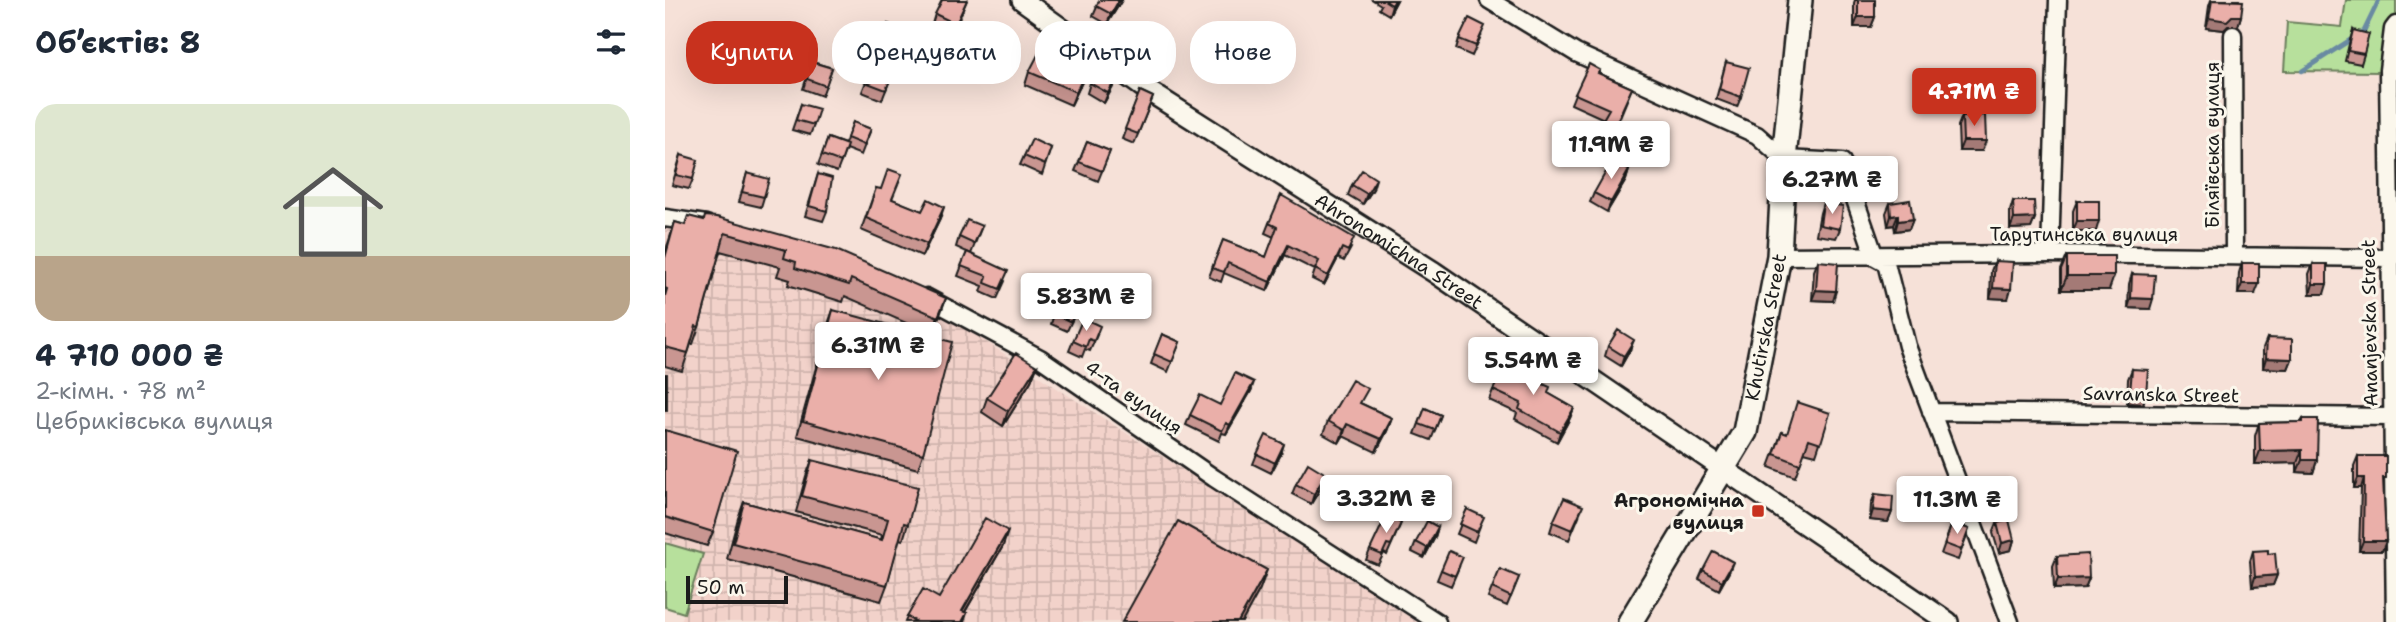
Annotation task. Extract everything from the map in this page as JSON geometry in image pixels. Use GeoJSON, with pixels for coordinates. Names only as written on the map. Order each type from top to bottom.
{"type":"FeatureCollection","features":[{"type":"Feature","properties":{"kind":"main road","name":"Khutirska Street"},"geometry":{"type":"LineString","coordinates":[[1630,622],[1745,432],[1779,256],[1784,159],[1800,0]]}},
{"type":"Feature","properties":{"kind":"street","name":"Ahronomichna Street"},"geometry":{"type":"LineString","coordinates":[[1022,0],[1147,90],[1434,272],[1929,612],[1948,622]]}},
{"type":"Feature","properties":{"kind":"street"},"geometry":{"type":"LineString","coordinates":[[1489,0],[1576,53],[1757,135],[1784,159],[1842,162],[1875,257],[1886,263],[1907,346],[2010,622]]}},
{"type":"Feature","properties":{"kind":"street"},"geometry":{"type":"LineString","coordinates":[[2050,254],[2058,0]]}},
{"type":"Feature","properties":{"kind":"street","name":"Ananjevska Street"},"geometry":{"type":"LineString","coordinates":[[2395,622],[2388,70],[2393,29],[2396,25]]}},
{"type":"Feature","properties":{"kind":"street","name":"Біляївська вулиця"},"geometry":{"type":"LineString","coordinates":[[2233,36],[2234,255]]}},
{"type":"Feature","properties":{"kind":"street"},"geometry":{"type":"LineString","coordinates":[[665,218],[727,227]]}},
{"type":"Feature","properties":{"kind":"street","name":"Тарутинська вулиця"},"geometry":{"type":"LineString","coordinates":[[1779,256],[2050,254],[2389,258]]}},
{"type":"Feature","properties":{"kind":"street","name":"4-та вулиця"},"geometry":{"type":"LineString","coordinates":[[907,289],[942,303],[1040,358],[1214,478],[1437,622]]}},
{"type":"Feature","properties":{"kind":"street","name":"Savranska Street"},"geometry":{"type":"LineString","coordinates":[[1931,412],[2391,417]]}},
{"type":"Feature","properties":{"kind":"shaded area"},"geometry":{"type":"Polygon","coordinates":[[[665,226],[689,227],[940,312],[1417,622],[681,622],[702,555],[665,543],[665,226]]]}},
{"type":"Feature","properties":{"kind":"green space"},"geometry":{"type":"Polygon","coordinates":[[[2346,0],[2396,0],[2396,16],[2388,25],[2380,72],[2284,71],[2287,22],[2342,27],[2346,0]]]}},
{"type":"Feature","properties":{"kind":"green space"},"geometry":{"type":"Polygon","coordinates":[[[665,543],[703,554],[684,613],[665,607],[665,543]]]}},
{"type":"Feature","properties":{"kind":"building"},"geometry":{"type":"Polygon","coordinates":[[[942,0],[967,0],[957,21],[950,21],[935,14],[942,0]]]}},
{"type":"Feature","properties":{"kind":"building"},"geometry":{"type":"Polygon","coordinates":[[[1100,0],[1119,0],[1111,14],[1096,6],[1100,0]]]}},
{"type":"Feature","properties":{"kind":"building"},"geometry":{"type":"Polygon","coordinates":[[[1858,0],[1875,0],[1875,17],[1858,17],[1858,0]]]}},
{"type":"Feature","properties":{"kind":"building"},"geometry":{"type":"Polygon","coordinates":[[[2212,0],[2243,1],[2241,16],[2232,16],[2227,21],[2209,18],[2212,0]]]}},
{"type":"Feature","properties":{"kind":"building"},"geometry":{"type":"Polygon","coordinates":[[[1469,18],[1485,26],[1476,46],[1459,39],[1469,18]]]}},
{"type":"Feature","properties":{"kind":"building"},"geometry":{"type":"Polygon","coordinates":[[[2353,30],[2369,34],[2364,54],[2348,51],[2353,30]]]}},
{"type":"Feature","properties":{"kind":"building"},"geometry":{"type":"Polygon","coordinates":[[[1035,61],[1035,75],[1029,72],[1035,61]]]}},
{"type":"Feature","properties":{"kind":"building"},"geometry":{"type":"Polygon","coordinates":[[[1726,62],[1749,68],[1741,97],[1719,89],[1726,62]]]}},
{"type":"Feature","properties":{"kind":"building"},"geometry":{"type":"Polygon","coordinates":[[[818,64],[832,68],[826,86],[818,83],[818,64]]]}},
{"type":"Feature","properties":{"kind":"building"},"geometry":{"type":"Polygon","coordinates":[[[1589,64],[1600,70],[1598,73],[1632,88],[1614,128],[1618,131],[1603,157],[1587,147],[1609,109],[1575,94],[1589,64]]]}},
{"type":"Feature","properties":{"kind":"building"},"geometry":{"type":"Polygon","coordinates":[[[870,84],[888,84],[886,90],[870,84]]]}},
{"type":"Feature","properties":{"kind":"building"},"geometry":{"type":"Polygon","coordinates":[[[1057,84],[1080,84],[1076,92],[1057,84]]]}},
{"type":"Feature","properties":{"kind":"building"},"geometry":{"type":"Polygon","coordinates":[[[1092,84],[1113,84],[1108,93],[1092,84]]]}},
{"type":"Feature","properties":{"kind":"building"},"geometry":{"type":"Polygon","coordinates":[[[1140,91],[1153,97],[1138,134],[1125,129],[1140,91]]]}},
{"type":"Feature","properties":{"kind":"building"},"geometry":{"type":"Polygon","coordinates":[[[801,104],[819,109],[814,125],[796,120],[801,104]]]}},
{"type":"Feature","properties":{"kind":"building"},"geometry":{"type":"Polygon","coordinates":[[[1985,115],[1986,141],[1963,141],[1962,116],[1985,115]]]}},
{"type":"Feature","properties":{"kind":"building"},"geometry":{"type":"Polygon","coordinates":[[[853,122],[871,129],[864,145],[847,138],[853,122]]]}},
{"type":"Feature","properties":{"kind":"building"},"geometry":{"type":"Polygon","coordinates":[[[828,138],[847,145],[841,162],[822,155],[828,138]]]}},
{"type":"Feature","properties":{"kind":"building"},"geometry":{"type":"Polygon","coordinates":[[[1032,139],[1051,148],[1045,165],[1024,156],[1032,139]]]}},
{"type":"Feature","properties":{"kind":"building"},"geometry":{"type":"Polygon","coordinates":[[[1087,142],[1110,151],[1102,171],[1079,162],[1087,142]]]}},
{"type":"Feature","properties":{"kind":"building"},"geometry":{"type":"Polygon","coordinates":[[[681,155],[698,160],[693,179],[676,175],[681,155]]]}},
{"type":"Feature","properties":{"kind":"building"},"geometry":{"type":"Polygon","coordinates":[[[1612,161],[1629,170],[1611,202],[1594,193],[1612,161]]]}},
{"type":"Feature","properties":{"kind":"building"},"geometry":{"type":"Polygon","coordinates":[[[888,169],[902,174],[892,199],[922,211],[928,199],[944,207],[927,244],[866,218],[876,188],[881,189],[888,169]]]}},
{"type":"Feature","properties":{"kind":"building"},"geometry":{"type":"Polygon","coordinates":[[[1362,170],[1376,179],[1367,194],[1352,185],[1362,170]]]}},
{"type":"Feature","properties":{"kind":"building"},"geometry":{"type":"Polygon","coordinates":[[[747,173],[769,179],[764,197],[742,192],[747,173]]]}},
{"type":"Feature","properties":{"kind":"building"},"geometry":{"type":"Polygon","coordinates":[[[818,174],[832,178],[827,211],[809,206],[818,174]]]}},
{"type":"Feature","properties":{"kind":"building"},"geometry":{"type":"Polygon","coordinates":[[[1281,195],[1354,238],[1348,251],[1342,248],[1328,276],[1315,269],[1319,261],[1288,245],[1270,282],[1228,263],[1224,272],[1212,268],[1223,240],[1266,257],[1277,227],[1269,223],[1281,195]]]}},
{"type":"Feature","properties":{"kind":"building"},"geometry":{"type":"Polygon","coordinates":[[[1910,200],[1913,219],[1898,221],[1898,215],[1891,216],[1890,203],[1910,200]]]}},
{"type":"Feature","properties":{"kind":"building"},"geometry":{"type":"Polygon","coordinates":[[[2013,201],[2034,201],[2035,218],[2014,219],[2013,201]]]}},
{"type":"Feature","properties":{"kind":"building"},"geometry":{"type":"Polygon","coordinates":[[[2077,201],[2099,201],[2099,221],[2077,221],[2077,201]]]}},
{"type":"Feature","properties":{"kind":"building"},"geometry":{"type":"Polygon","coordinates":[[[1823,203],[1843,206],[1840,229],[1820,225],[1823,203]]]}},
{"type":"Feature","properties":{"kind":"building"},"geometry":{"type":"Polygon","coordinates":[[[688,216],[704,220],[705,216],[717,217],[836,250],[946,298],[938,317],[851,279],[849,285],[795,268],[796,262],[784,258],[786,250],[725,233],[699,327],[696,326],[688,353],[665,347],[665,258],[675,222],[685,225],[688,216]]]}},
{"type":"Feature","properties":{"kind":"building"},"geometry":{"type":"Polygon","coordinates":[[[967,220],[982,226],[974,244],[959,237],[967,220]]]}},
{"type":"Feature","properties":{"kind":"building"},"geometry":{"type":"Polygon","coordinates":[[[967,252],[1008,271],[1000,289],[985,283],[987,276],[961,266],[967,252]]]}},
{"type":"Feature","properties":{"kind":"building"},"geometry":{"type":"Polygon","coordinates":[[[2067,256],[2114,256],[2114,276],[2067,276],[2067,256]]]}},
{"type":"Feature","properties":{"kind":"building"},"geometry":{"type":"Polygon","coordinates":[[[1818,261],[1838,263],[1836,291],[1816,290],[1818,261]]]}},
{"type":"Feature","properties":{"kind":"building"},"geometry":{"type":"Polygon","coordinates":[[[1995,261],[2013,262],[2011,289],[1993,288],[1995,261]]]}},
{"type":"Feature","properties":{"kind":"building"},"geometry":{"type":"Polygon","coordinates":[[[2242,263],[2259,263],[2259,284],[2242,284],[2242,263]]]}},
{"type":"Feature","properties":{"kind":"building"},"geometry":{"type":"Polygon","coordinates":[[[2313,264],[2327,264],[2327,284],[2313,284],[2313,264]]]}},
{"type":"Feature","properties":{"kind":"building"},"geometry":{"type":"Polygon","coordinates":[[[2132,274],[2155,275],[2153,299],[2131,298],[2132,274]]]}},
{"type":"Feature","properties":{"kind":"building"},"geometry":{"type":"Polygon","coordinates":[[[1064,293],[1080,300],[1071,322],[1054,314],[1064,293]]]}},
{"type":"Feature","properties":{"kind":"building"},"geometry":{"type":"Polygon","coordinates":[[[833,310],[952,342],[923,454],[803,421],[833,310]]]}},
{"type":"Feature","properties":{"kind":"building"},"geometry":{"type":"Polygon","coordinates":[[[1083,318],[1100,326],[1094,341],[1089,339],[1086,347],[1073,341],[1083,318]]]}},
{"type":"Feature","properties":{"kind":"building"},"geometry":{"type":"Polygon","coordinates":[[[1618,330],[1634,340],[1624,356],[1608,346],[1618,330]]]}},
{"type":"Feature","properties":{"kind":"building"},"geometry":{"type":"Polygon","coordinates":[[[1162,334],[1180,342],[1172,362],[1154,354],[1162,334]]]}},
{"type":"Feature","properties":{"kind":"building"},"geometry":{"type":"Polygon","coordinates":[[[2267,338],[2292,339],[2292,359],[2266,358],[2267,338]]]}},
{"type":"Feature","properties":{"kind":"building"},"geometry":{"type":"Polygon","coordinates":[[[1016,353],[1037,366],[1008,411],[987,398],[1016,353]]]}},
{"type":"Feature","properties":{"kind":"building"},"geometry":{"type":"Polygon","coordinates":[[[1507,362],[1525,371],[1523,375],[1550,387],[1548,393],[1574,408],[1560,432],[1519,409],[1521,403],[1493,390],[1507,362]]]}},
{"type":"Feature","properties":{"kind":"building"},"geometry":{"type":"Polygon","coordinates":[[[2132,369],[2148,370],[2146,394],[2130,393],[2132,369]]]}},
{"type":"Feature","properties":{"kind":"building"},"geometry":{"type":"Polygon","coordinates":[[[1235,373],[1254,382],[1230,425],[1226,423],[1222,431],[1190,415],[1200,395],[1220,405],[1235,373]]]}},
{"type":"Feature","properties":{"kind":"building"},"geometry":{"type":"Polygon","coordinates":[[[667,374],[667,410],[665,410],[667,374]]]}},
{"type":"Feature","properties":{"kind":"building"},"geometry":{"type":"Polygon","coordinates":[[[1352,380],[1368,389],[1360,403],[1392,418],[1381,439],[1347,424],[1344,430],[1328,421],[1352,380]]]}},
{"type":"Feature","properties":{"kind":"building"},"geometry":{"type":"Polygon","coordinates":[[[1797,402],[1830,413],[1821,443],[1809,439],[1800,464],[1774,454],[1782,432],[1787,434],[1797,402]]]}},
{"type":"Feature","properties":{"kind":"building"},"geometry":{"type":"Polygon","coordinates":[[[1425,408],[1441,415],[1435,430],[1419,424],[1425,408]]]}},
{"type":"Feature","properties":{"kind":"building"},"geometry":{"type":"Polygon","coordinates":[[[2303,419],[2318,419],[2317,460],[2302,460],[2302,450],[2260,451],[2259,423],[2303,422],[2303,419]]]}},
{"type":"Feature","properties":{"kind":"building"},"geometry":{"type":"Polygon","coordinates":[[[665,430],[737,451],[713,532],[665,517],[665,430]]]}},
{"type":"Feature","properties":{"kind":"building"},"geometry":{"type":"Polygon","coordinates":[[[1266,435],[1284,444],[1275,463],[1257,454],[1266,435]]]}},
{"type":"Feature","properties":{"kind":"building"},"geometry":{"type":"Polygon","coordinates":[[[2358,456],[2386,456],[2386,478],[2383,478],[2386,541],[2363,541],[2364,478],[2358,478],[2358,456]]]}},
{"type":"Feature","properties":{"kind":"building"},"geometry":{"type":"Polygon","coordinates":[[[812,460],[918,487],[908,524],[904,523],[887,585],[733,543],[744,502],[882,540],[888,519],[802,496],[812,460]]]}},
{"type":"Feature","properties":{"kind":"building"},"geometry":{"type":"Polygon","coordinates":[[[1308,463],[1326,474],[1314,494],[1296,484],[1308,463]]]}},
{"type":"Feature","properties":{"kind":"building"},"geometry":{"type":"Polygon","coordinates":[[[1952,478],[1960,497],[1947,503],[1939,483],[1952,478]]]}},
{"type":"Feature","properties":{"kind":"building"},"geometry":{"type":"Polygon","coordinates":[[[1875,494],[1893,496],[1892,512],[1873,510],[1875,494]]]}},
{"type":"Feature","properties":{"kind":"building"},"geometry":{"type":"Polygon","coordinates":[[[1564,498],[1583,506],[1572,530],[1553,522],[1564,498]]]}},
{"type":"Feature","properties":{"kind":"building"},"geometry":{"type":"Polygon","coordinates":[[[1467,509],[1484,517],[1477,532],[1460,524],[1467,509]]]}},
{"type":"Feature","properties":{"kind":"building"},"geometry":{"type":"Polygon","coordinates":[[[1386,516],[1401,523],[1391,545],[1387,544],[1382,555],[1370,550],[1386,516]]]}},
{"type":"Feature","properties":{"kind":"building"},"geometry":{"type":"Polygon","coordinates":[[[985,518],[1008,531],[962,611],[967,613],[962,622],[917,622],[907,617],[923,589],[939,598],[985,518]]]}},
{"type":"Feature","properties":{"kind":"building"},"geometry":{"type":"Polygon","coordinates":[[[2009,520],[2014,540],[2002,543],[1997,523],[2009,520]]]}},
{"type":"Feature","properties":{"kind":"building"},"geometry":{"type":"Polygon","coordinates":[[[1178,521],[1267,570],[1238,622],[1122,622],[1178,521]]]}},
{"type":"Feature","properties":{"kind":"building"},"geometry":{"type":"Polygon","coordinates":[[[1427,521],[1438,527],[1427,548],[1416,542],[1427,521]]]}},
{"type":"Feature","properties":{"kind":"building"},"geometry":{"type":"Polygon","coordinates":[[[1952,523],[1969,529],[1961,550],[1945,544],[1952,523]]]}},
{"type":"Feature","properties":{"kind":"building"},"geometry":{"type":"Polygon","coordinates":[[[2268,550],[2268,554],[2275,553],[2277,575],[2255,577],[2253,551],[2268,550]]]}},
{"type":"Feature","properties":{"kind":"building"},"geometry":{"type":"Polygon","coordinates":[[[1449,551],[1463,557],[1455,576],[1441,570],[1449,551]]]}},
{"type":"Feature","properties":{"kind":"building"},"geometry":{"type":"Polygon","coordinates":[[[1713,551],[1733,562],[1722,581],[1703,570],[1713,551]]]}},
{"type":"Feature","properties":{"kind":"building"},"geometry":{"type":"Polygon","coordinates":[[[2088,554],[2089,578],[2058,579],[2057,556],[2088,554]]]}},
{"type":"Feature","properties":{"kind":"building"},"geometry":{"type":"Polygon","coordinates":[[[1500,569],[1519,577],[1511,597],[1492,588],[1500,569]]]}},
{"type":"Feature","properties":{"kind":"waterway"},"geometry":{"type":"LineString","coordinates":[[2302,71],[2364,31],[2379,0]]}},
{"type":"Feature","properties":{"kind":"place","name":"Агрономічна вулиця"},"geometry":{"type":"Point","coordinates":[1758,511]}}]}
